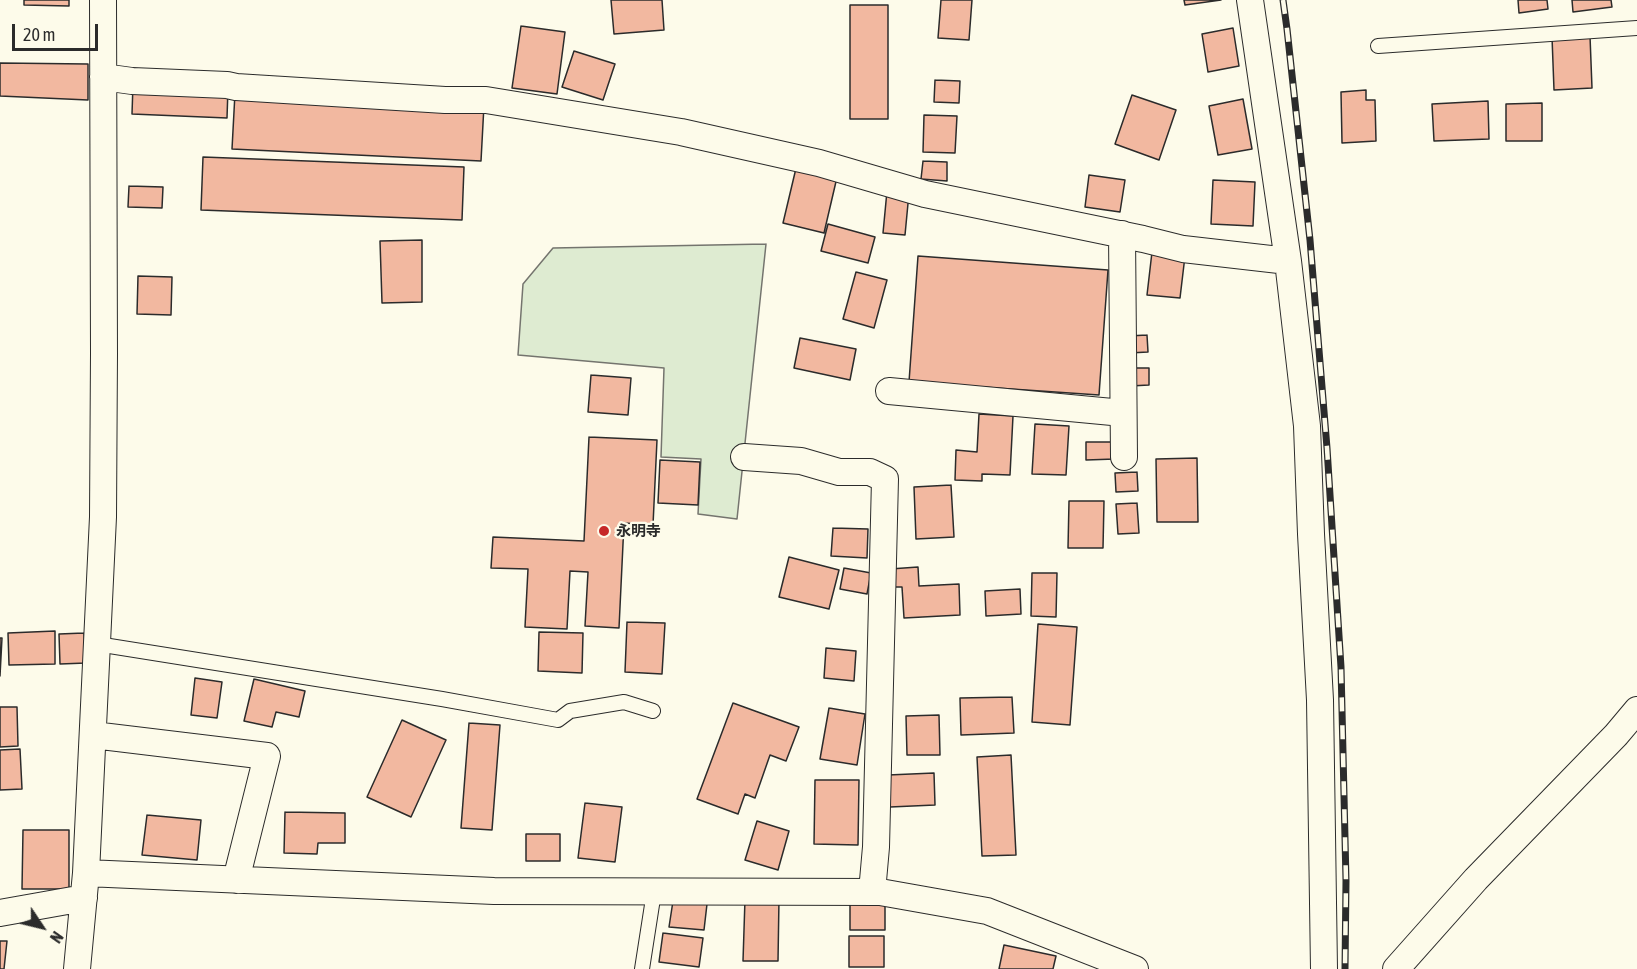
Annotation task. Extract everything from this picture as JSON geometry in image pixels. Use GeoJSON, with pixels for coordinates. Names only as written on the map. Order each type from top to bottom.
{"type":"FeatureCollection","features":[{"type":"Feature","properties":{"kind":"street"},"geometry":{"type":"LineString","coordinates":[[77,969],[85,885],[103,482],[103,0]]}},
{"type":"Feature","properties":{"kind":"street"},"geometry":{"type":"LineString","coordinates":[[1250,0],[1288,261],[1307,426],[1320,700],[1324,969]]}},
{"type":"Feature","properties":{"kind":"street"},"geometry":{"type":"LineString","coordinates":[[103,77],[132,81],[444,100],[486,100],[681,132],[819,163],[925,194],[1122,234],[1183,249],[1288,261]]}},
{"type":"Feature","properties":{"kind":"street"},"geometry":{"type":"LineString","coordinates":[[1122,234],[1124,457]]}},
{"type":"Feature","properties":{"kind":"street"},"geometry":{"type":"LineString","coordinates":[[889,392],[1123,413]]}},
{"type":"Feature","properties":{"kind":"street"},"geometry":{"type":"LineString","coordinates":[[744,457],[801,461],[839,472],[870,472],[885,479],[876,847],[872,892]]}},
{"type":"Feature","properties":{"kind":"street"},"geometry":{"type":"LineString","coordinates":[[1396,969],[1476,879],[1616,735],[1637,710]]}},
{"type":"Feature","properties":{"kind":"street"},"geometry":{"type":"LineString","coordinates":[[93,735],[267,756],[236,880]]}},
{"type":"Feature","properties":{"kind":"street"},"geometry":{"type":"LineString","coordinates":[[0,913],[85,885],[236,880],[494,891],[880,892],[987,911],[1135,969]]}},
{"type":"Feature","properties":{"kind":"lane"},"geometry":{"type":"LineString","coordinates":[[1378,46],[1637,28]]}},
{"type":"Feature","properties":{"kind":"lane"},"geometry":{"type":"LineString","coordinates":[[97,644],[442,699],[558,720],[570,711],[624,702],[653,711]]}},
{"type":"Feature","properties":{"kind":"lane"},"geometry":{"type":"LineString","coordinates":[[642,969],[654,892]]}},
{"type":"Feature","properties":{"kind":"green space"},"geometry":{"type":"Polygon","coordinates":[[[766,244],[737,519],[698,514],[701,459],[661,457],[664,368],[518,355],[523,284],[553,248],[766,244]]]}},
{"type":"Feature","properties":{"kind":"building"},"geometry":{"type":"Polygon","coordinates":[[[24,0],[69,0],[69,6],[24,5],[24,0]]]}},
{"type":"Feature","properties":{"kind":"building"},"geometry":{"type":"Polygon","coordinates":[[[611,0],[662,0],[664,30],[614,34],[611,0]]]}},
{"type":"Feature","properties":{"kind":"building"},"geometry":{"type":"Polygon","coordinates":[[[941,0],[972,0],[969,40],[938,38],[941,0]]]}},
{"type":"Feature","properties":{"kind":"building"},"geometry":{"type":"Polygon","coordinates":[[[1184,0],[1221,0],[1185,5],[1184,0]]]}},
{"type":"Feature","properties":{"kind":"building"},"geometry":{"type":"Polygon","coordinates":[[[1518,0],[1547,0],[1548,9],[1519,13],[1518,0]]]}},
{"type":"Feature","properties":{"kind":"building"},"geometry":{"type":"Polygon","coordinates":[[[1572,0],[1611,0],[1612,7],[1573,12],[1572,0]]]}},
{"type":"Feature","properties":{"kind":"building"},"geometry":{"type":"Polygon","coordinates":[[[850,5],[888,5],[888,119],[850,119],[850,5]]]}},
{"type":"Feature","properties":{"kind":"building"},"geometry":{"type":"Polygon","coordinates":[[[521,26],[565,32],[557,94],[512,88],[521,26]]]}},
{"type":"Feature","properties":{"kind":"building"},"geometry":{"type":"Polygon","coordinates":[[[1233,28],[1239,66],[1208,72],[1202,34],[1233,28]]]}},
{"type":"Feature","properties":{"kind":"building"},"geometry":{"type":"Polygon","coordinates":[[[1590,36],[1592,88],[1554,90],[1552,37],[1590,36]]]}},
{"type":"Feature","properties":{"kind":"building"},"geometry":{"type":"Polygon","coordinates":[[[574,51],[615,64],[603,100],[562,87],[574,51]]]}},
{"type":"Feature","properties":{"kind":"building"},"geometry":{"type":"Polygon","coordinates":[[[0,63],[88,64],[88,100],[0,96],[0,63]]]}},
{"type":"Feature","properties":{"kind":"building"},"geometry":{"type":"Polygon","coordinates":[[[935,80],[960,81],[959,103],[934,102],[935,80]]]}},
{"type":"Feature","properties":{"kind":"building"},"geometry":{"type":"Polygon","coordinates":[[[133,84],[228,88],[227,118],[132,114],[133,84]]]}},
{"type":"Feature","properties":{"kind":"building"},"geometry":{"type":"Polygon","coordinates":[[[1366,90],[1366,100],[1375,100],[1376,141],[1342,143],[1341,92],[1366,90]]]}},
{"type":"Feature","properties":{"kind":"building"},"geometry":{"type":"Polygon","coordinates":[[[235,93],[484,105],[481,161],[232,149],[235,93]]]}},
{"type":"Feature","properties":{"kind":"building"},"geometry":{"type":"Polygon","coordinates":[[[1132,95],[1176,110],[1159,160],[1115,144],[1132,95]]]}},
{"type":"Feature","properties":{"kind":"building"},"geometry":{"type":"Polygon","coordinates":[[[1243,99],[1252,149],[1218,155],[1209,106],[1243,99]]]}},
{"type":"Feature","properties":{"kind":"building"},"geometry":{"type":"Polygon","coordinates":[[[1488,101],[1489,139],[1434,141],[1432,104],[1488,101]]]}},
{"type":"Feature","properties":{"kind":"building"},"geometry":{"type":"Polygon","coordinates":[[[1542,103],[1542,141],[1506,141],[1506,104],[1542,103]]]}},
{"type":"Feature","properties":{"kind":"building"},"geometry":{"type":"Polygon","coordinates":[[[924,115],[957,116],[955,153],[923,152],[924,115]]]}},
{"type":"Feature","properties":{"kind":"building"},"geometry":{"type":"Polygon","coordinates":[[[203,157],[464,167],[462,220],[201,210],[203,157]]]}},
{"type":"Feature","properties":{"kind":"building"},"geometry":{"type":"Polygon","coordinates":[[[923,161],[947,162],[947,181],[921,179],[923,161]]]}},
{"type":"Feature","properties":{"kind":"building"},"geometry":{"type":"Polygon","coordinates":[[[797,164],[838,173],[824,233],[783,223],[797,164]]]}},
{"type":"Feature","properties":{"kind":"building"},"geometry":{"type":"Polygon","coordinates":[[[1089,175],[1125,180],[1120,212],[1085,207],[1089,175]]]}},
{"type":"Feature","properties":{"kind":"building"},"geometry":{"type":"Polygon","coordinates":[[[1213,180],[1255,182],[1253,226],[1211,224],[1213,180]]]}},
{"type":"Feature","properties":{"kind":"building"},"geometry":{"type":"Polygon","coordinates":[[[129,186],[163,187],[162,208],[128,207],[129,186]]]}},
{"type":"Feature","properties":{"kind":"building"},"geometry":{"type":"Polygon","coordinates":[[[887,191],[909,193],[905,235],[883,233],[887,191]]]}},
{"type":"Feature","properties":{"kind":"building"},"geometry":{"type":"Polygon","coordinates":[[[828,224],[875,237],[868,263],[821,251],[828,224]]]}},
{"type":"Feature","properties":{"kind":"building"},"geometry":{"type":"Polygon","coordinates":[[[422,240],[422,302],[382,303],[380,241],[422,240]]]}},
{"type":"Feature","properties":{"kind":"building"},"geometry":{"type":"Polygon","coordinates":[[[1152,252],[1185,256],[1180,298],[1147,295],[1152,252]]]}},
{"type":"Feature","properties":{"kind":"building"},"geometry":{"type":"Polygon","coordinates":[[[918,256],[1108,270],[1099,395],[909,382],[918,256]]]}},
{"type":"Feature","properties":{"kind":"building"},"geometry":{"type":"Polygon","coordinates":[[[856,272],[887,280],[874,328],[843,319],[856,272]]]}},
{"type":"Feature","properties":{"kind":"building"},"geometry":{"type":"Polygon","coordinates":[[[138,276],[172,277],[171,315],[137,314],[138,276]]]}},
{"type":"Feature","properties":{"kind":"building"},"geometry":{"type":"Polygon","coordinates":[[[1147,335],[1148,352],[1129,353],[1128,336],[1147,335]]]}},
{"type":"Feature","properties":{"kind":"building"},"geometry":{"type":"Polygon","coordinates":[[[800,338],[856,349],[850,380],[794,368],[800,338]]]}},
{"type":"Feature","properties":{"kind":"building"},"geometry":{"type":"Polygon","coordinates":[[[1129,368],[1149,368],[1149,385],[1130,386],[1129,368]]]}},
{"type":"Feature","properties":{"kind":"building"},"geometry":{"type":"Polygon","coordinates":[[[591,375],[631,378],[628,415],[588,412],[591,375]]]}},
{"type":"Feature","properties":{"kind":"building"},"geometry":{"type":"Polygon","coordinates":[[[979,414],[1013,416],[1010,475],[982,474],[982,481],[955,480],[956,450],[977,452],[979,414]]]}},
{"type":"Feature","properties":{"kind":"building"},"geometry":{"type":"Polygon","coordinates":[[[1035,424],[1069,426],[1066,475],[1032,474],[1035,424]]]}},
{"type":"Feature","properties":{"kind":"building","name":"永明寺"},"geometry":{"type":"Polygon","coordinates":[[[589,437],[657,440],[653,525],[624,523],[619,628],[585,626],[588,572],[570,571],[567,629],[525,627],[528,569],[491,568],[493,537],[584,541],[589,437]]]}},
{"type":"Feature","properties":{"kind":"building"},"geometry":{"type":"Polygon","coordinates":[[[1086,442],[1115,442],[1115,459],[1086,460],[1086,442]]]}},
{"type":"Feature","properties":{"kind":"building"},"geometry":{"type":"Polygon","coordinates":[[[1197,458],[1198,522],[1157,522],[1156,459],[1197,458]]]}},
{"type":"Feature","properties":{"kind":"building"},"geometry":{"type":"Polygon","coordinates":[[[660,460],[700,462],[698,505],[658,503],[660,460]]]}},
{"type":"Feature","properties":{"kind":"building"},"geometry":{"type":"Polygon","coordinates":[[[1137,472],[1138,491],[1116,492],[1115,473],[1137,472]]]}},
{"type":"Feature","properties":{"kind":"building"},"geometry":{"type":"Polygon","coordinates":[[[951,485],[954,537],[916,539],[914,487],[951,485]]]}},
{"type":"Feature","properties":{"kind":"building"},"geometry":{"type":"Polygon","coordinates":[[[1069,501],[1104,501],[1103,548],[1068,548],[1069,501]]]}},
{"type":"Feature","properties":{"kind":"building"},"geometry":{"type":"Polygon","coordinates":[[[1137,503],[1139,533],[1118,534],[1116,504],[1137,503]]]}},
{"type":"Feature","properties":{"kind":"building"},"geometry":{"type":"Polygon","coordinates":[[[833,528],[868,529],[867,558],[831,556],[833,528]]]}},
{"type":"Feature","properties":{"kind":"building"},"geometry":{"type":"Polygon","coordinates":[[[789,557],[839,570],[829,609],[779,597],[789,557]]]}},
{"type":"Feature","properties":{"kind":"building"},"geometry":{"type":"Polygon","coordinates":[[[918,567],[919,586],[959,584],[960,615],[904,618],[902,587],[891,587],[890,569],[918,567]]]}},
{"type":"Feature","properties":{"kind":"building"},"geometry":{"type":"Polygon","coordinates":[[[844,568],[871,573],[867,594],[840,589],[844,568]]]}},
{"type":"Feature","properties":{"kind":"building"},"geometry":{"type":"Polygon","coordinates":[[[1032,573],[1057,573],[1056,617],[1031,616],[1032,573]]]}},
{"type":"Feature","properties":{"kind":"building"},"geometry":{"type":"Polygon","coordinates":[[[1020,589],[1021,614],[986,616],[985,591],[1020,589]]]}},
{"type":"Feature","properties":{"kind":"building"},"geometry":{"type":"Polygon","coordinates":[[[627,622],[665,623],[662,674],[625,672],[627,622]]]}},
{"type":"Feature","properties":{"kind":"building"},"geometry":{"type":"Polygon","coordinates":[[[1038,624],[1077,627],[1070,725],[1032,722],[1038,624]]]}},
{"type":"Feature","properties":{"kind":"building"},"geometry":{"type":"Polygon","coordinates":[[[55,631],[55,664],[9,665],[8,633],[55,631]]]}},
{"type":"Feature","properties":{"kind":"building"},"geometry":{"type":"Polygon","coordinates":[[[539,632],[583,633],[582,673],[538,671],[539,632]]]}},
{"type":"Feature","properties":{"kind":"building"},"geometry":{"type":"Polygon","coordinates":[[[84,633],[86,663],[60,664],[59,634],[84,633]]]}},
{"type":"Feature","properties":{"kind":"building"},"geometry":{"type":"Polygon","coordinates":[[[0,638],[2,638],[0,676],[0,638]]]}},
{"type":"Feature","properties":{"kind":"building"},"geometry":{"type":"Polygon","coordinates":[[[826,648],[856,651],[854,681],[824,678],[826,648]]]}},
{"type":"Feature","properties":{"kind":"building"},"geometry":{"type":"Polygon","coordinates":[[[195,678],[222,682],[217,718],[191,715],[195,678]]]}},
{"type":"Feature","properties":{"kind":"building"},"geometry":{"type":"Polygon","coordinates":[[[254,679],[305,691],[299,717],[276,712],[272,727],[244,721],[254,679]]]}},
{"type":"Feature","properties":{"kind":"building"},"geometry":{"type":"Polygon","coordinates":[[[1012,697],[1014,733],[961,735],[960,698],[1012,697]]]}},
{"type":"Feature","properties":{"kind":"building"},"geometry":{"type":"Polygon","coordinates":[[[733,703],[799,727],[786,761],[770,755],[755,798],[745,794],[738,814],[697,799],[733,703]]]}},
{"type":"Feature","properties":{"kind":"building"},"geometry":{"type":"Polygon","coordinates":[[[0,707],[17,707],[18,746],[0,747],[0,707]]]}},
{"type":"Feature","properties":{"kind":"building"},"geometry":{"type":"Polygon","coordinates":[[[829,708],[865,714],[857,765],[820,759],[829,708]]]}},
{"type":"Feature","properties":{"kind":"building"},"geometry":{"type":"Polygon","coordinates":[[[939,715],[940,755],[907,755],[906,716],[939,715]]]}},
{"type":"Feature","properties":{"kind":"building"},"geometry":{"type":"Polygon","coordinates":[[[402,720],[446,740],[411,817],[367,797],[402,720]]]}},
{"type":"Feature","properties":{"kind":"building"},"geometry":{"type":"Polygon","coordinates":[[[469,723],[500,725],[492,830],[461,828],[469,723]]]}},
{"type":"Feature","properties":{"kind":"building"},"geometry":{"type":"Polygon","coordinates":[[[20,749],[22,789],[0,790],[0,750],[20,749]]]}},
{"type":"Feature","properties":{"kind":"building"},"geometry":{"type":"Polygon","coordinates":[[[1011,755],[1016,855],[982,856],[977,757],[1011,755]]]}},
{"type":"Feature","properties":{"kind":"building"},"geometry":{"type":"Polygon","coordinates":[[[934,773],[935,805],[890,807],[888,775],[934,773]]]}},
{"type":"Feature","properties":{"kind":"building"},"geometry":{"type":"Polygon","coordinates":[[[815,780],[859,780],[858,845],[814,844],[815,780]]]}},
{"type":"Feature","properties":{"kind":"building"},"geometry":{"type":"Polygon","coordinates":[[[585,803],[622,807],[615,862],[578,858],[585,803]]]}},
{"type":"Feature","properties":{"kind":"building"},"geometry":{"type":"Polygon","coordinates":[[[285,812],[345,813],[345,843],[318,843],[317,854],[284,853],[285,812]]]}},
{"type":"Feature","properties":{"kind":"building"},"geometry":{"type":"Polygon","coordinates":[[[147,815],[201,820],[197,860],[142,855],[147,815]]]}},
{"type":"Feature","properties":{"kind":"building"},"geometry":{"type":"Polygon","coordinates":[[[757,821],[789,831],[778,870],[745,860],[757,821]]]}},
{"type":"Feature","properties":{"kind":"building"},"geometry":{"type":"Polygon","coordinates":[[[23,830],[69,830],[69,889],[22,889],[23,830]]]}},
{"type":"Feature","properties":{"kind":"building"},"geometry":{"type":"Polygon","coordinates":[[[526,834],[560,834],[560,861],[526,861],[526,834]]]}},
{"type":"Feature","properties":{"kind":"building"},"geometry":{"type":"Polygon","coordinates":[[[745,899],[779,899],[778,961],[743,961],[745,899]]]}},
{"type":"Feature","properties":{"kind":"building"},"geometry":{"type":"Polygon","coordinates":[[[850,899],[885,899],[885,930],[850,930],[850,899]]]}},
{"type":"Feature","properties":{"kind":"building"},"geometry":{"type":"Polygon","coordinates":[[[673,901],[707,904],[704,930],[669,927],[673,901]]]}},
{"type":"Feature","properties":{"kind":"building"},"geometry":{"type":"Polygon","coordinates":[[[663,933],[703,938],[699,967],[659,962],[663,933]]]}},
{"type":"Feature","properties":{"kind":"building"},"geometry":{"type":"Polygon","coordinates":[[[849,936],[884,936],[884,967],[849,967],[849,936]]]}},
{"type":"Feature","properties":{"kind":"building"},"geometry":{"type":"Polygon","coordinates":[[[0,941],[7,941],[4,969],[0,969],[0,941]]]}},
{"type":"Feature","properties":{"kind":"building"},"geometry":{"type":"Polygon","coordinates":[[[1004,945],[1056,956],[1053,969],[999,969],[1004,945]]]}},
{"type":"Feature","properties":{"kind":"railway"},"geometry":{"type":"LineString","coordinates":[[1283,0],[1310,240],[1327,448],[1341,667],[1346,881],[1345,969]]}},
{"type":"Feature","properties":{"kind":"place","name":"永明寺"},"geometry":{"type":"Point","coordinates":[604,531]}}]}
